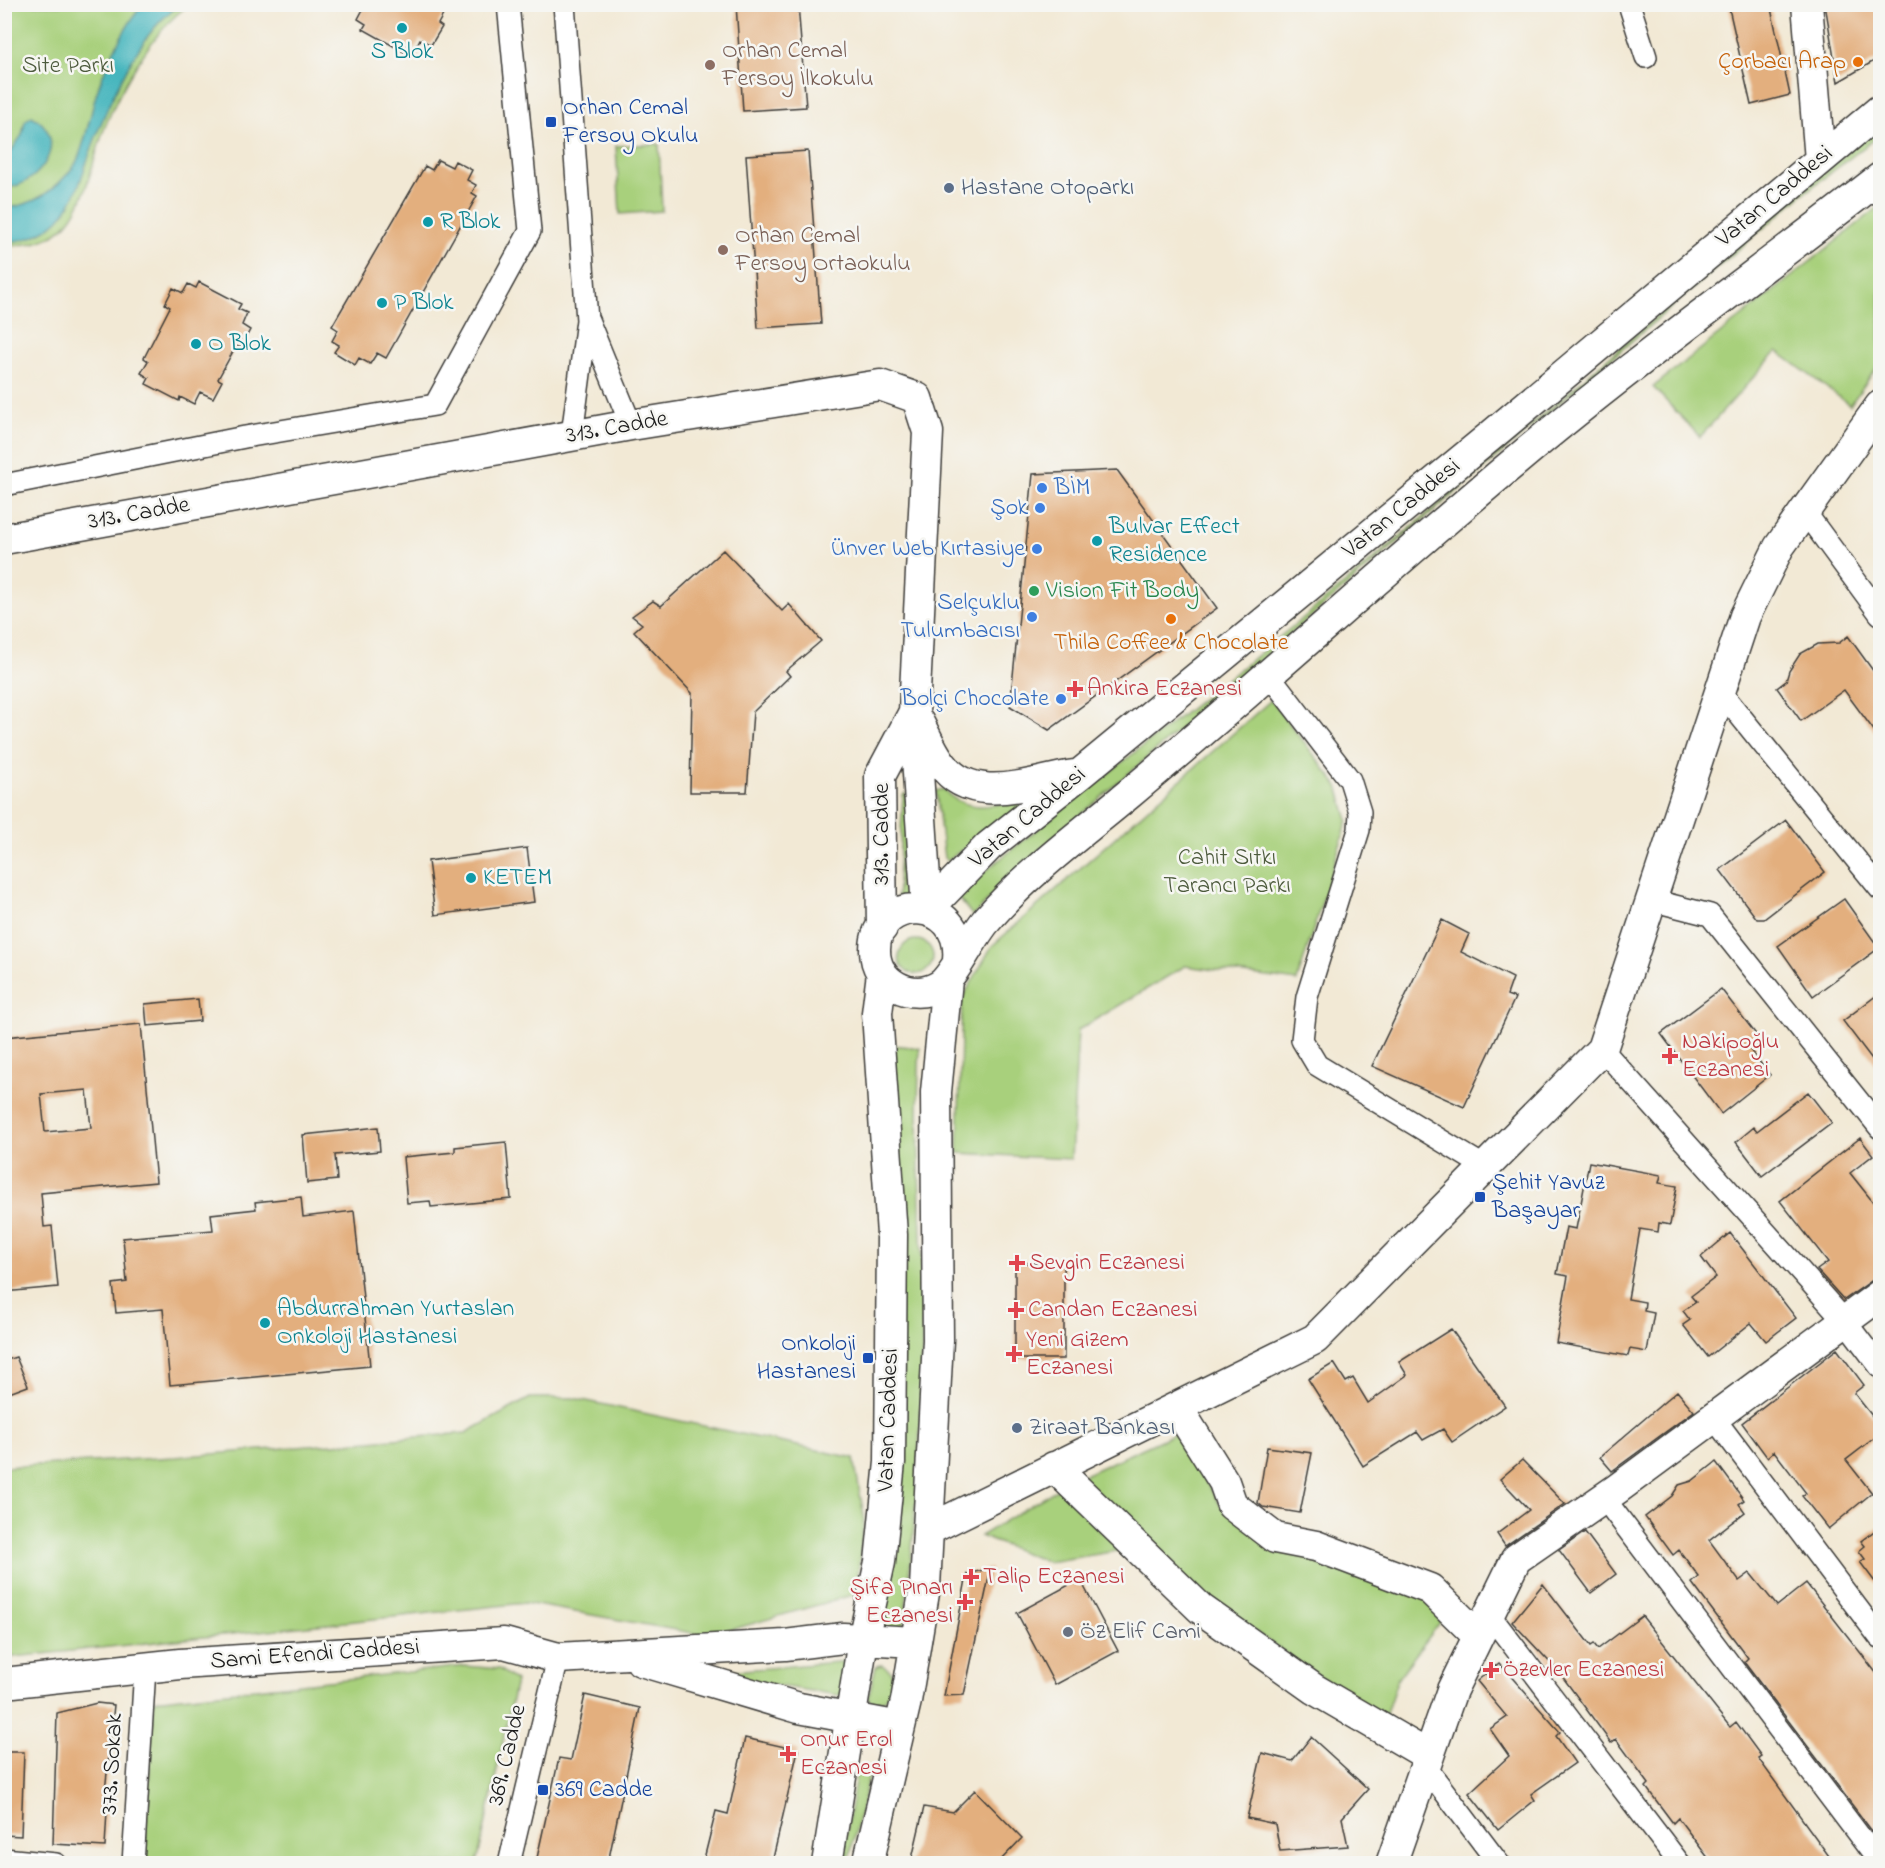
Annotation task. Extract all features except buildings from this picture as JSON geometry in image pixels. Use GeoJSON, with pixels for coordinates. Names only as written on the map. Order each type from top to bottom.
{"type":"FeatureCollection","features":[{"type":"Feature","properties":{"kind":"main road"},"geometry":{"type":"LineString","coordinates":[[1807,4],[1820,160]]}},
{"type":"Feature","properties":{"kind":"main road","name":"Vatan Caddesi"},"geometry":{"type":"LineString","coordinates":[[868,1863],[900,1727],[925,1587],[938,1340],[936,1092],[958,942],[954,932],[940,916],[927,910],[989,846],[1080,774],[1484,441],[1881,110]]}},
{"type":"Feature","properties":{"kind":"main road","name":"Vatan Caddesi"},"geometry":{"type":"LineString","coordinates":[[953,970],[986,921],[1017,889],[1270,676],[1516,460],[1620,376],[1881,178]]}},
{"type":"Feature","properties":{"kind":"main road","name":"313. Cadde"},"geometry":{"type":"LineString","coordinates":[[4,539],[572,435],[880,385],[917,398],[928,432],[914,712],[927,910]]}},
{"type":"Feature","properties":{"kind":"main road"},"geometry":{"type":"LineString","coordinates":[[928,1530],[1315,1339],[1602,1049],[1744,615],[1779,547],[1881,406]]}},
{"type":"Feature","properties":{"kind":"main road"},"geometry":{"type":"LineString","coordinates":[[914,712],[942,765],[970,786],[1004,789],[1080,774]]}},
{"type":"Feature","properties":{"kind":"main road","name":"313. Cadde"},"geometry":{"type":"LineString","coordinates":[[882,928],[880,776],[914,712]]}},
{"type":"Feature","properties":{"kind":"main road"},"geometry":{"type":"LineString","coordinates":[[882,928],[903,911],[927,910]]}},
{"type":"Feature","properties":{"kind":"main road","name":"Vatan Caddesi"},"geometry":{"type":"LineString","coordinates":[[827,1863],[863,1640],[880,1562],[891,1425],[892,1235],[877,1013],[882,973],[877,962],[875,947],[882,928]]}},
{"type":"Feature","properties":{"kind":"main road"},"geometry":{"type":"LineString","coordinates":[[882,973],[899,989],[925,992],[953,970]]}},
{"type":"Feature","properties":{"kind":"main road"},"geometry":{"type":"LineString","coordinates":[[1391,1863],[1452,1690],[1516,1559],[1604,1498],[1881,1295]]}},
{"type":"Feature","properties":{"kind":"main road"},"geometry":{"type":"LineString","coordinates":[[1177,1407],[1224,1482],[1232,1505],[1275,1538],[1316,1546],[1430,1589],[1483,1625]]}},
{"type":"Feature","properties":{"kind":"main road"},"geometry":{"type":"LineString","coordinates":[[1054,1467],[1201,1609],[1314,1689],[1427,1761]]}},
{"type":"Feature","properties":{"kind":"main road","name":"Sami Efendi Caddesi"},"geometry":{"type":"LineString","coordinates":[[4,1683],[145,1668],[504,1643],[558,1658],[785,1645],[843,1638],[915,1642]]}},
{"type":"Feature","properties":{"kind":"main road","name":"Sami Efendi Caddesi"},"geometry":{"type":"LineString","coordinates":[[624,1656],[799,1708],[900,1727]]}},
{"type":"Feature","properties":{"kind":"street"},"geometry":{"type":"LineString","coordinates":[[4,485],[245,437],[435,405],[530,231],[508,4]]}},
{"type":"Feature","properties":{"kind":"street"},"geometry":{"type":"LineString","coordinates":[[564,4],[587,320],[572,435]]}},
{"type":"Feature","properties":{"kind":"street"},"geometry":{"type":"LineString","coordinates":[[1629,4],[1646,57]]}},
{"type":"Feature","properties":{"kind":"street"},"geometry":{"type":"LineString","coordinates":[[587,320],[631,425]]}},
{"type":"Feature","properties":{"kind":"street"},"geometry":{"type":"LineString","coordinates":[[1805,512],[1881,614]]}},
{"type":"Feature","properties":{"kind":"street"},"geometry":{"type":"LineString","coordinates":[[1270,676],[1350,780],[1360,812],[1359,830],[1307,997],[1302,1040],[1317,1065],[1485,1167]]}},
{"type":"Feature","properties":{"kind":"street"},"geometry":{"type":"LineString","coordinates":[[1720,691],[1881,889]]}},
{"type":"Feature","properties":{"kind":"street"},"geometry":{"type":"LineString","coordinates":[[1651,900],[1710,915],[1881,1128]]}},
{"type":"Feature","properties":{"kind":"street"},"geometry":{"type":"LineString","coordinates":[[1602,1049],[1845,1321],[1881,1367]]}},
{"type":"Feature","properties":{"kind":"street"},"geometry":{"type":"LineString","coordinates":[[1714,1418],[1881,1638]]}},
{"type":"Feature","properties":{"kind":"street"},"geometry":{"type":"LineString","coordinates":[[1604,1498],[1881,1863]]}},
{"type":"Feature","properties":{"kind":"street"},"geometry":{"type":"LineString","coordinates":[[1483,1625],[1680,1863]]}},
{"type":"Feature","properties":{"kind":"street","name":"369. Cadde"},"geometry":{"type":"LineString","coordinates":[[509,1863],[558,1658]]}},
{"type":"Feature","properties":{"kind":"street","name":"373. Sokak"},"geometry":{"type":"LineString","coordinates":[[133,1863],[145,1668]]}},
{"type":"Feature","properties":{"kind":"street"},"geometry":{"type":"LineString","coordinates":[[1427,1761],[1499,1863]]}},
{"type":"Feature","properties":{"kind":"street"},"geometry":{"type":"LineString","coordinates":[[4,1858],[56,1863]]}},
{"type":"Feature","properties":{"kind":"green space","name":"Site Parkı"},"geometry":{"type":"Polygon","coordinates":[[[5,5],[189,5],[176,15],[151,43],[129,77],[105,127],[85,191],[66,225],[51,236],[31,243],[5,245],[5,5]]]}},
{"type":"Feature","properties":{"kind":"green space"},"geometry":{"type":"Polygon","coordinates":[[[1880,125],[1880,135],[1803,194],[1021,866],[973,916],[956,895],[1338,589],[1880,125]]]}},
{"type":"Feature","properties":{"kind":"green space"},"geometry":{"type":"Polygon","coordinates":[[[659,144],[662,211],[620,214],[616,146],[659,144]]]}},
{"type":"Feature","properties":{"kind":"green space"},"geometry":{"type":"Polygon","coordinates":[[[1880,206],[1880,363],[1850,405],[1777,351],[1700,437],[1653,387],[1880,206]]]}},
{"type":"Feature","properties":{"kind":"green space","name":"Cahit Sıtkı Tarancı Parkı"},"geometry":{"type":"Polygon","coordinates":[[[1271,700],[1338,786],[1348,820],[1297,981],[1185,966],[1078,1030],[1071,1159],[958,1153],[962,999],[992,946],[1271,700]]]}},
{"type":"Feature","properties":{"kind":"green space"},"geometry":{"type":"Polygon","coordinates":[[[943,789],[966,804],[978,806],[1004,803],[1044,791],[948,860],[944,858],[936,791],[943,789]]]}},
{"type":"Feature","properties":{"kind":"green space"},"geometry":{"type":"Polygon","coordinates":[[[906,793],[920,891],[897,902],[903,795],[906,793]]]}},
{"type":"Feature","properties":{"kind":"green space"},"geometry":{"type":"Polygon","coordinates":[[[916,940],[928,945],[933,957],[928,969],[916,974],[904,969],[899,957],[904,945],[916,940]]]}},
{"type":"Feature","properties":{"kind":"green space"},"geometry":{"type":"Polygon","coordinates":[[[892,1045],[920,1048],[918,1111],[922,1268],[921,1382],[918,1465],[903,1630],[880,1627],[900,1533],[903,1472],[892,1045]]]}},
{"type":"Feature","properties":{"kind":"green space"},"geometry":{"type":"Polygon","coordinates":[[[530,1398],[573,1398],[854,1458],[864,1517],[856,1594],[709,1636],[525,1603],[5,1658],[5,1467],[175,1457],[466,1433],[530,1398]]]}},
{"type":"Feature","properties":{"kind":"green space"},"geometry":{"type":"Polygon","coordinates":[[[1176,1433],[1221,1506],[1318,1557],[1421,1594],[1444,1617],[1398,1678],[1383,1722],[1136,1548],[1048,1562],[980,1536],[1069,1482],[1176,1433]]]}},
{"type":"Feature","properties":{"kind":"green space"},"geometry":{"type":"Polygon","coordinates":[[[849,1661],[844,1696],[721,1677],[721,1672],[849,1661]]]}},
{"type":"Feature","properties":{"kind":"green space"},"geometry":{"type":"Polygon","coordinates":[[[882,1665],[891,1671],[894,1684],[886,1699],[872,1703],[868,1698],[876,1666],[882,1665]]]}},
{"type":"Feature","properties":{"kind":"green space"},"geometry":{"type":"Polygon","coordinates":[[[465,1666],[499,1669],[516,1681],[477,1863],[144,1863],[154,1700],[465,1666]]]}},
{"type":"Feature","properties":{"kind":"green space"},"geometry":{"type":"Polygon","coordinates":[[[857,1769],[870,1771],[848,1863],[841,1864],[857,1769]]]}},
{"type":"Feature","properties":{"kind":"water"},"geometry":{"type":"Polygon","coordinates":[[[142,5],[181,5],[166,16],[152,31],[127,70],[106,113],[77,191],[64,213],[52,225],[30,238],[5,241],[5,208],[25,204],[44,195],[74,166],[84,143],[96,95],[105,71],[121,37],[142,5]]]}},
{"type":"Feature","properties":{"kind":"water"},"geometry":{"type":"Polygon","coordinates":[[[32,116],[44,125],[49,136],[50,148],[47,159],[30,179],[5,188],[5,160],[22,135],[25,121],[32,116]]]}},
{"type":"Feature","properties":{"kind":"place","name":"S Blok"},"geometry":{"type":"Point","coordinates":[402,28]}},
{"type":"Feature","properties":{"kind":"place","name":"Çorbacı Arap"},"geometry":{"type":"Point","coordinates":[1858,62]}},
{"type":"Feature","properties":{"kind":"place","name":"Orhan Cemal Fersoy İlkokulu"},"geometry":{"type":"Point","coordinates":[710,65]}},
{"type":"Feature","properties":{"kind":"place","name":"Orhan Cemal Fersoy Okulu"},"geometry":{"type":"Point","coordinates":[551,122]}},
{"type":"Feature","properties":{"kind":"place","name":"Hastane Otoparkı"},"geometry":{"type":"Point","coordinates":[949,188]}},
{"type":"Feature","properties":{"kind":"place","name":"R Blok"},"geometry":{"type":"Point","coordinates":[428,222]}},
{"type":"Feature","properties":{"kind":"place","name":"Orhan Cemal Fersoy Ortaokulu"},"geometry":{"type":"Point","coordinates":[723,250]}},
{"type":"Feature","properties":{"kind":"place","name":"P Blok"},"geometry":{"type":"Point","coordinates":[382,303]}},
{"type":"Feature","properties":{"kind":"place","name":"O Blok"},"geometry":{"type":"Point","coordinates":[196,344]}},
{"type":"Feature","properties":{"kind":"place","name":"BİM"},"geometry":{"type":"Point","coordinates":[1042,488]}},
{"type":"Feature","properties":{"kind":"place","name":"Şok"},"geometry":{"type":"Point","coordinates":[1040,508]}},
{"type":"Feature","properties":{"kind":"place","name":"Bulvar Effect Residence"},"geometry":{"type":"Point","coordinates":[1097,541]}},
{"type":"Feature","properties":{"kind":"place","name":"Ünver Web Kırtasiye"},"geometry":{"type":"Point","coordinates":[1037,549]}},
{"type":"Feature","properties":{"kind":"place","name":"Vision Fit Body"},"geometry":{"type":"Point","coordinates":[1034,591]}},
{"type":"Feature","properties":{"kind":"place","name":"Selçuklu Tulumbacısı"},"geometry":{"type":"Point","coordinates":[1032,617]}},
{"type":"Feature","properties":{"kind":"place","name":"Thila Coffee & Chocolate"},"geometry":{"type":"Point","coordinates":[1171,619]}},
{"type":"Feature","properties":{"kind":"place","name":"Ankira Eczanesi"},"geometry":{"type":"Point","coordinates":[1075,689]}},
{"type":"Feature","properties":{"kind":"place","name":"Bolçi Chocolate"},"geometry":{"type":"Point","coordinates":[1061,699]}},
{"type":"Feature","properties":{"kind":"place","name":"KETEM"},"geometry":{"type":"Point","coordinates":[471,878]}},
{"type":"Feature","properties":{"kind":"place","name":"Nakipoğlu Eczanesi"},"geometry":{"type":"Point","coordinates":[1670,1056]}},
{"type":"Feature","properties":{"kind":"place","name":"Şehit Yavuz Başayar"},"geometry":{"type":"Point","coordinates":[1480,1197]}},
{"type":"Feature","properties":{"kind":"place","name":"Sevgin Eczanesi"},"geometry":{"type":"Point","coordinates":[1017,1263]}},
{"type":"Feature","properties":{"kind":"place","name":"Candan Eczanesi"},"geometry":{"type":"Point","coordinates":[1016,1310]}},
{"type":"Feature","properties":{"kind":"place","name":"Abdurrahman Yurtaslan Onkoloji Hastanesi"},"geometry":{"type":"Point","coordinates":[265,1323]}},
{"type":"Feature","properties":{"kind":"place","name":"Yeni Gizem Eczanesi"},"geometry":{"type":"Point","coordinates":[1014,1354]}},
{"type":"Feature","properties":{"kind":"place","name":"Onkoloji Hastanesi"},"geometry":{"type":"Point","coordinates":[868,1358]}},
{"type":"Feature","properties":{"kind":"place","name":"Ziraat Bankası"},"geometry":{"type":"Point","coordinates":[1017,1428]}},
{"type":"Feature","properties":{"kind":"place","name":"Talip Eczanesi"},"geometry":{"type":"Point","coordinates":[971,1577]}},
{"type":"Feature","properties":{"kind":"place","name":"Şifa Pınarı Eczanesi"},"geometry":{"type":"Point","coordinates":[965,1602]}},
{"type":"Feature","properties":{"kind":"place","name":"Öz Elif Cami"},"geometry":{"type":"Point","coordinates":[1068,1632]}},
{"type":"Feature","properties":{"kind":"place","name":"Özevler Eczanesi"},"geometry":{"type":"Point","coordinates":[1491,1670]}},
{"type":"Feature","properties":{"kind":"place","name":"Onur Erol Eczanesi"},"geometry":{"type":"Point","coordinates":[788,1754]}},
{"type":"Feature","properties":{"kind":"place","name":"369 Cadde"},"geometry":{"type":"Point","coordinates":[543,1790]}}]}
